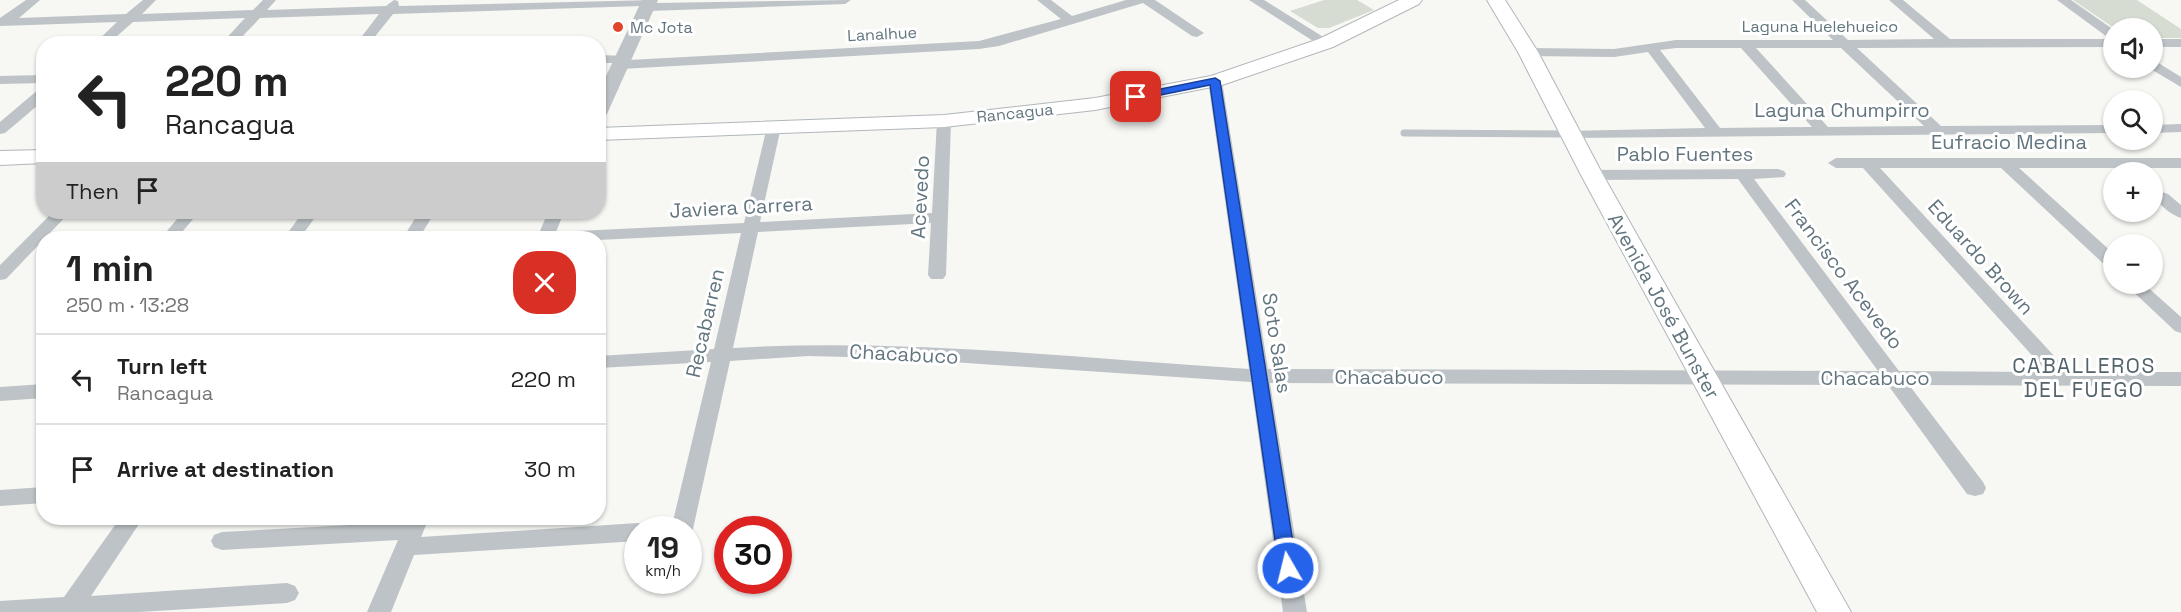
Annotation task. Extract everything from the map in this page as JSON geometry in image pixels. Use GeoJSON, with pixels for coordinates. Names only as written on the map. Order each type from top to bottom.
{"type":"FeatureCollection","features":[{"type":"Feature","properties":{"kind":"main road","name":"Rancagua"},"geometry":{"type":"LineString","coordinates":[[606,134],[944,121],[1095,104],[1215,81],[1326,43],[1413,0]]}},
{"type":"Feature","properties":{"kind":"main road","name":"Avenida José Bunster"},"geometry":{"type":"LineString","coordinates":[[1496,0],[1528,52],[1592,176],[1834,612]]}},
{"type":"Feature","properties":{"kind":"main road"},"geometry":{"type":"LineString","coordinates":[[0,158],[36,156]]}},
{"type":"Feature","properties":{"kind":"street"},"geometry":{"type":"LineString","coordinates":[[2,22],[34,0]]}},
{"type":"Feature","properties":{"kind":"street"},"geometry":{"type":"LineString","coordinates":[[109,36],[150,0]]}},
{"type":"Feature","properties":{"kind":"street"},"geometry":{"type":"LineString","coordinates":[[235,36],[270,0]]}},
{"type":"Feature","properties":{"kind":"street"},"geometry":{"type":"LineString","coordinates":[[2,22],[256,14],[393,5],[845,0]]}},
{"type":"Feature","properties":{"kind":"street"},"geometry":{"type":"LineString","coordinates":[[1043,0],[1070,20]]}},
{"type":"Feature","properties":{"kind":"street","name":"Lanalhue"},"geometry":{"type":"LineString","coordinates":[[606,60],[622,62],[979,45],[1139,0]]}},
{"type":"Feature","properties":{"kind":"street"},"geometry":{"type":"LineString","coordinates":[[1148,0],[1197,33]]}},
{"type":"Feature","properties":{"kind":"street"},"geometry":{"type":"LineString","coordinates":[[1255,0],[1326,43]]}},
{"type":"Feature","properties":{"kind":"street"},"geometry":{"type":"LineString","coordinates":[[1798,0],[1846,42],[1937,130]]}},
{"type":"Feature","properties":{"kind":"street"},"geometry":{"type":"LineString","coordinates":[[1895,0],[1946,43]]}},
{"type":"Feature","properties":{"kind":"street"},"geometry":{"type":"LineString","coordinates":[[2063,0],[2103,28]]}},
{"type":"Feature","properties":{"kind":"street"},"geometry":{"type":"LineString","coordinates":[[606,97],[649,3]]}},
{"type":"Feature","properties":{"kind":"street"},"geometry":{"type":"LineString","coordinates":[[368,36],[393,5]]}},
{"type":"Feature","properties":{"kind":"street"},"geometry":{"type":"LineString","coordinates":[[2163,43],[2181,42]]}},
{"type":"Feature","properties":{"kind":"street"},"geometry":{"type":"LineString","coordinates":[[1744,43],[1824,132]]}},
{"type":"Feature","properties":{"kind":"street","name":"Laguna Huelehueico"},"geometry":{"type":"LineString","coordinates":[[1528,52],[1614,53],[1650,46],[1744,43],[2103,43]]}},
{"type":"Feature","properties":{"kind":"street"},"geometry":{"type":"LineString","coordinates":[[1650,46],[1715,132]]}},
{"type":"Feature","properties":{"kind":"street"},"geometry":{"type":"LineString","coordinates":[[2163,71],[2181,83]]}},
{"type":"Feature","properties":{"kind":"street"},"geometry":{"type":"LineString","coordinates":[[0,80],[36,79]]}},
{"type":"Feature","properties":{"kind":"street","name":"Soto Salas"},"geometry":{"type":"LineString","coordinates":[[1215,81],[1295,612]]}},
{"type":"Feature","properties":{"kind":"street"},"geometry":{"type":"LineString","coordinates":[[0,130],[36,99]]}},
{"type":"Feature","properties":{"kind":"street","name":"Acevedo"},"geometry":{"type":"LineString","coordinates":[[937,276],[944,121]]}},
{"type":"Feature","properties":{"kind":"street","name":"Recabarren"},"geometry":{"type":"LineString","coordinates":[[685,516],[774,127]]}},
{"type":"Feature","properties":{"kind":"street"},"geometry":{"type":"LineString","coordinates":[[2163,129],[2181,128]]}},
{"type":"Feature","properties":{"kind":"street","name":"Laguna Chumpirro"},"geometry":{"type":"LineString","coordinates":[[1572,135],[2103,129]]}},
{"type":"Feature","properties":{"kind":"street","name":"Eufracio Medina"},"geometry":{"type":"LineString","coordinates":[[1836,163],[2181,163]]}},
{"type":"Feature","properties":{"kind":"street","name":"Eduardo Brown"},"geometry":{"type":"LineString","coordinates":[[1867,163],[2064,379]]}},
{"type":"Feature","properties":{"kind":"street"},"geometry":{"type":"LineString","coordinates":[[2006,163],[2103,254]]}},
{"type":"Feature","properties":{"kind":"street","name":"Francisco Acevedo"},"geometry":{"type":"LineString","coordinates":[[1742,174],[1976,488]]}},
{"type":"Feature","properties":{"kind":"street","name":"Pablo Fuentes"},"geometry":{"type":"LineString","coordinates":[[1592,176],[1778,174]]}},
{"type":"Feature","properties":{"kind":"street"},"geometry":{"type":"LineString","coordinates":[[2163,198],[2181,213]]}},
{"type":"Feature","properties":{"kind":"street","name":"Javiera Carrera"},"geometry":{"type":"LineString","coordinates":[[606,235],[940,218]]}},
{"type":"Feature","properties":{"kind":"street"},"geometry":{"type":"LineString","coordinates":[[43,231],[55,219]]}},
{"type":"Feature","properties":{"kind":"street"},"geometry":{"type":"LineString","coordinates":[[175,231],[185,219]]}},
{"type":"Feature","properties":{"kind":"street"},"geometry":{"type":"LineString","coordinates":[[0,275],[36,238]]}},
{"type":"Feature","properties":{"kind":"street"},"geometry":{"type":"LineString","coordinates":[[2145,294],[2181,327]]}},
{"type":"Feature","properties":{"kind":"street","name":"Chacabuco"},"geometry":{"type":"LineString","coordinates":[[606,362],[808,350],[893,352],[1259,376],[2181,379]]}},
{"type":"Feature","properties":{"kind":"street"},"geometry":{"type":"LineString","coordinates":[[0,394],[36,391]]}},
{"type":"Feature","properties":{"kind":"street"},"geometry":{"type":"LineString","coordinates":[[0,498],[36,496]]}},
{"type":"Feature","properties":{"kind":"street"},"geometry":{"type":"LineString","coordinates":[[69,609],[127,525]]}},
{"type":"Feature","properties":{"kind":"street"},"geometry":{"type":"LineString","coordinates":[[222,541],[412,531],[624,532]]}},
{"type":"Feature","properties":{"kind":"street"},"geometry":{"type":"LineString","coordinates":[[379,612],[412,531]]}},
{"type":"Feature","properties":{"kind":"street"},"geometry":{"type":"LineString","coordinates":[[0,611],[69,609],[287,593]]}},
{"type":"Feature","properties":{"kind":"lane"},"geometry":{"type":"LineString","coordinates":[[1404,133],[1572,135]]}},
{"type":"Feature","properties":{"kind":"shaded area"},"geometry":{"type":"Polygon","coordinates":[[[1324,0],[1357,0],[1374,10],[1329,28],[1318,28],[1290,11],[1324,0]]]}},
{"type":"Feature","properties":{"kind":"shaded area"},"geometry":{"type":"Polygon","coordinates":[[[2073,0],[2137,0],[2181,29],[2181,38],[2163,38],[2163,18],[2103,18],[2103,20],[2073,0]]]}},
{"type":"Feature","properties":{"kind":"place","name":"Mc Jota"},"geometry":{"type":"Point","coordinates":[618,27]}},
{"type":"Feature","properties":{"kind":"district","name":"CABALLEROS DEL FUEGO"},"geometry":{"type":"Point","coordinates":[2084,377]}},
{"type":"Feature","properties":{"kind":"route"},"geometry":{"type":"LineString","coordinates":[[1136,97],[1215,81],[1288,568]]}}]}
